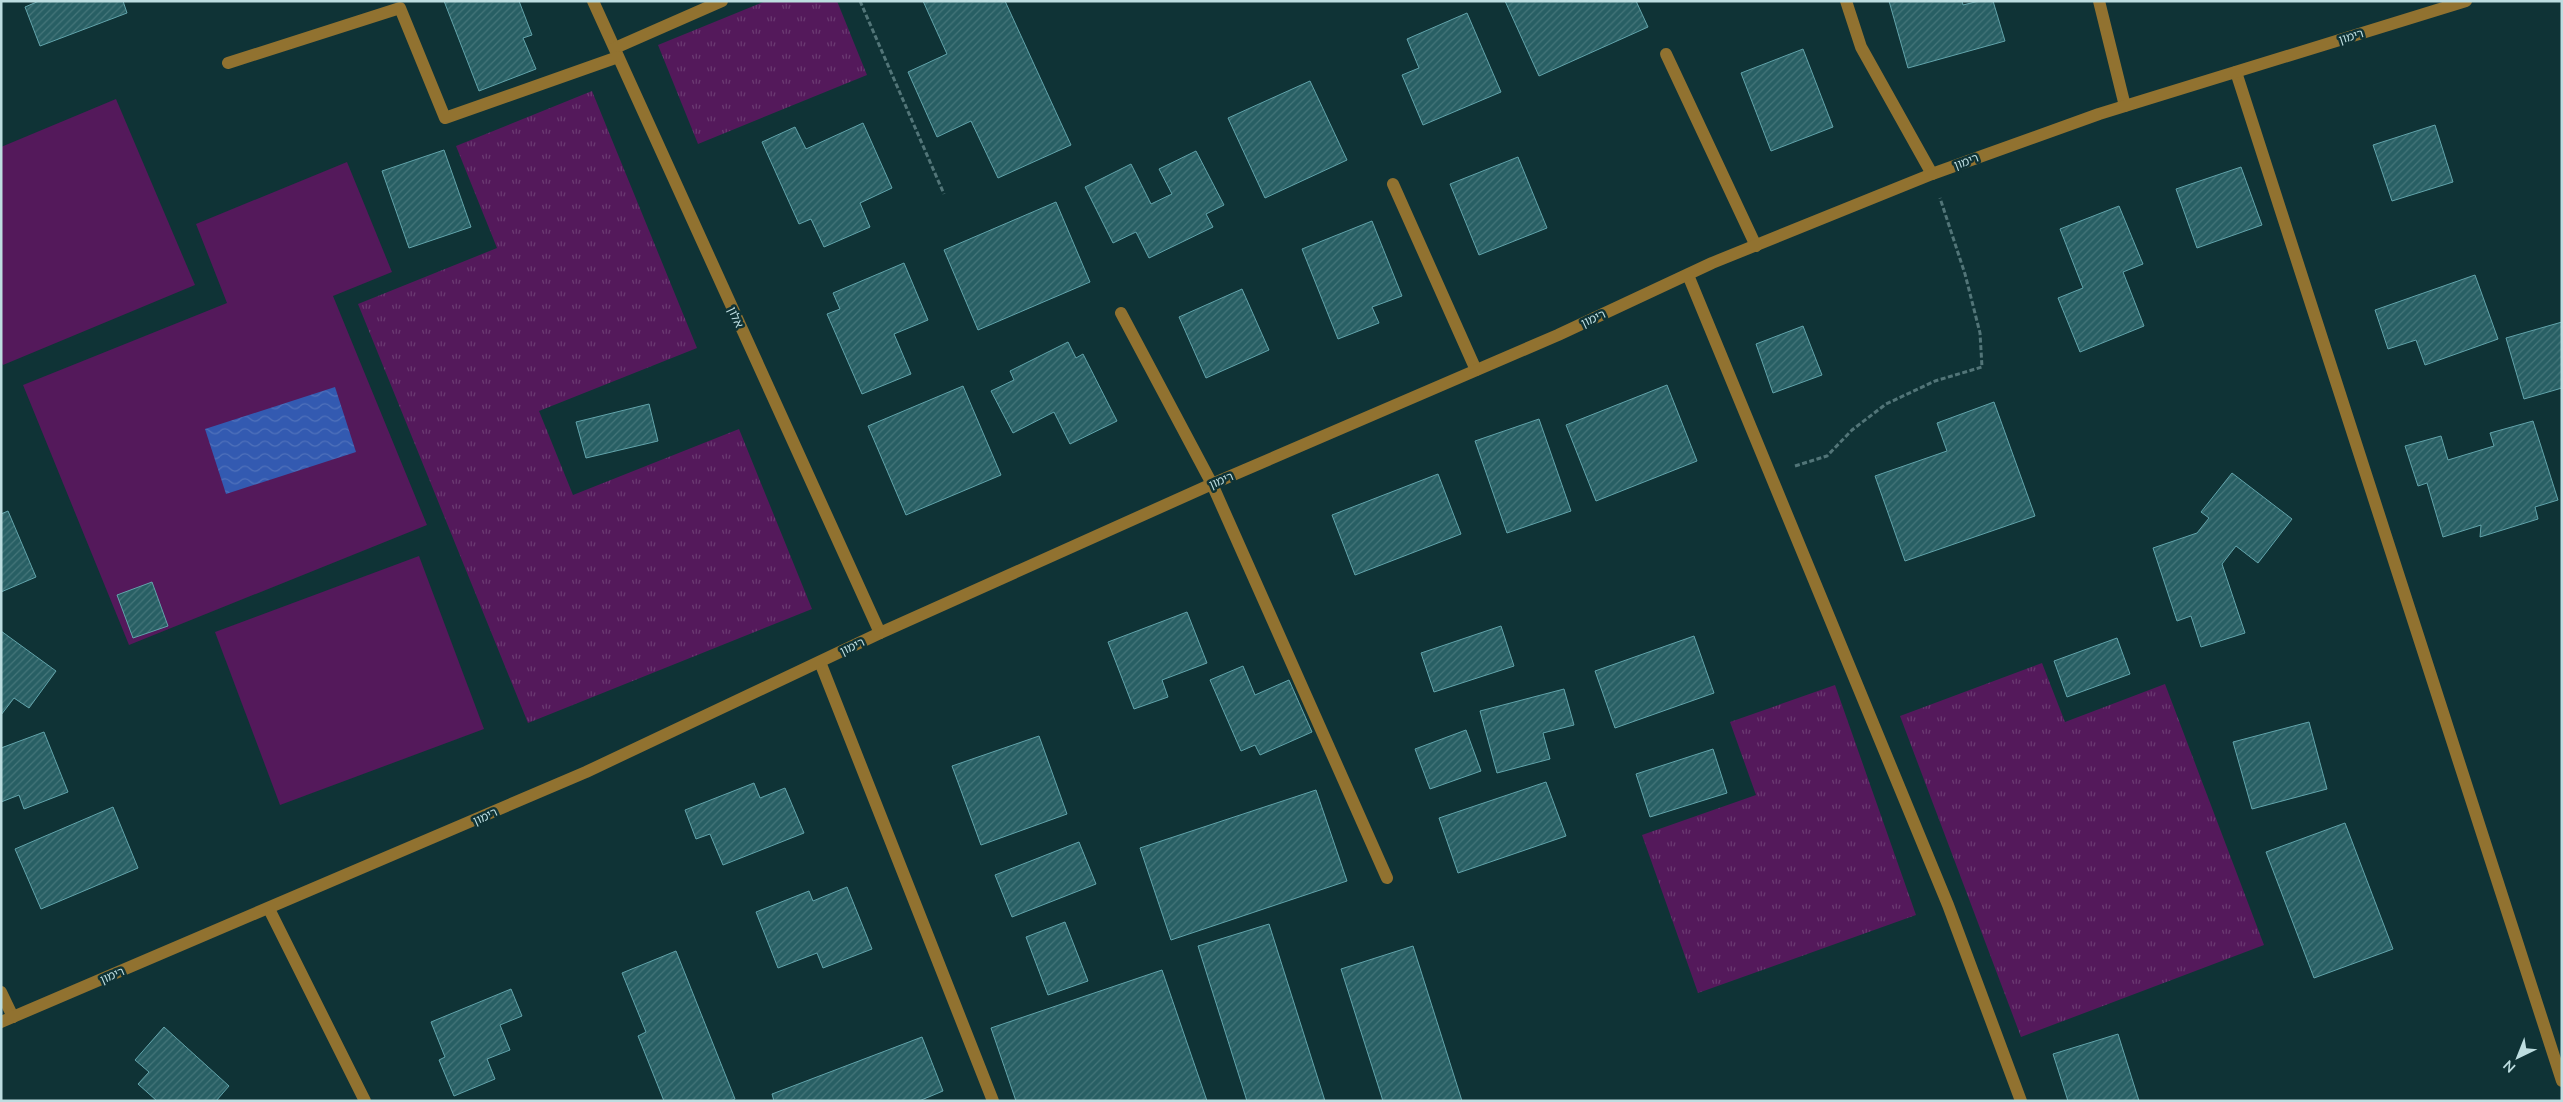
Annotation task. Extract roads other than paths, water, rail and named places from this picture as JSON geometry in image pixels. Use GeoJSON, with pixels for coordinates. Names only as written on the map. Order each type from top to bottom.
{"type":"FeatureCollection","features":[{"type":"Feature","properties":{"kind":"street","name":"אלון"},"geometry":{"type":"LineString","coordinates":[[593,1],[880,633]]}},
{"type":"Feature","properties":{"kind":"street"},"geometry":{"type":"LineString","coordinates":[[228,63],[400,8],[445,118],[616,53],[722,1]]}},
{"type":"Feature","properties":{"kind":"street"},"geometry":{"type":"LineString","coordinates":[[1846,1],[1860,47],[1932,174]]}},
{"type":"Feature","properties":{"kind":"street"},"geometry":{"type":"LineString","coordinates":[[2099,1],[2125,106]]}},
{"type":"Feature","properties":{"kind":"street","name":"רימון"},"geometry":{"type":"LineString","coordinates":[[7,1019],[269,909],[586,772],[880,633],[1212,484],[1756,246],[1932,174],[2125,106],[2466,1]]}},
{"type":"Feature","properties":{"kind":"street"},"geometry":{"type":"LineString","coordinates":[[1666,54],[1756,246]]}},
{"type":"Feature","properties":{"kind":"street"},"geometry":{"type":"LineString","coordinates":[[2236,72],[2562,1081]]}},
{"type":"Feature","properties":{"kind":"street"},"geometry":{"type":"LineString","coordinates":[[1393,184],[1476,370]]}},
{"type":"Feature","properties":{"kind":"street"},"geometry":{"type":"LineString","coordinates":[[1688,275],[1948,906],[2022,1101]]}},
{"type":"Feature","properties":{"kind":"street"},"geometry":{"type":"LineString","coordinates":[[1121,313],[1212,484],[1386,878]]}},
{"type":"Feature","properties":{"kind":"street"},"geometry":{"type":"LineString","coordinates":[[820,662],[993,1101]]}},
{"type":"Feature","properties":{"kind":"street"},"geometry":{"type":"LineString","coordinates":[[269,909],[365,1101]]}},
{"type":"Feature","properties":{"kind":"street"},"geometry":{"type":"LineString","coordinates":[[1,992],[7,1019]]}},
{"type":"Feature","properties":{"kind":"water"},"geometry":{"type":"Polygon","coordinates":[[[335,387],[356,452],[226,494],[205,429],[335,387]]]}}]}
